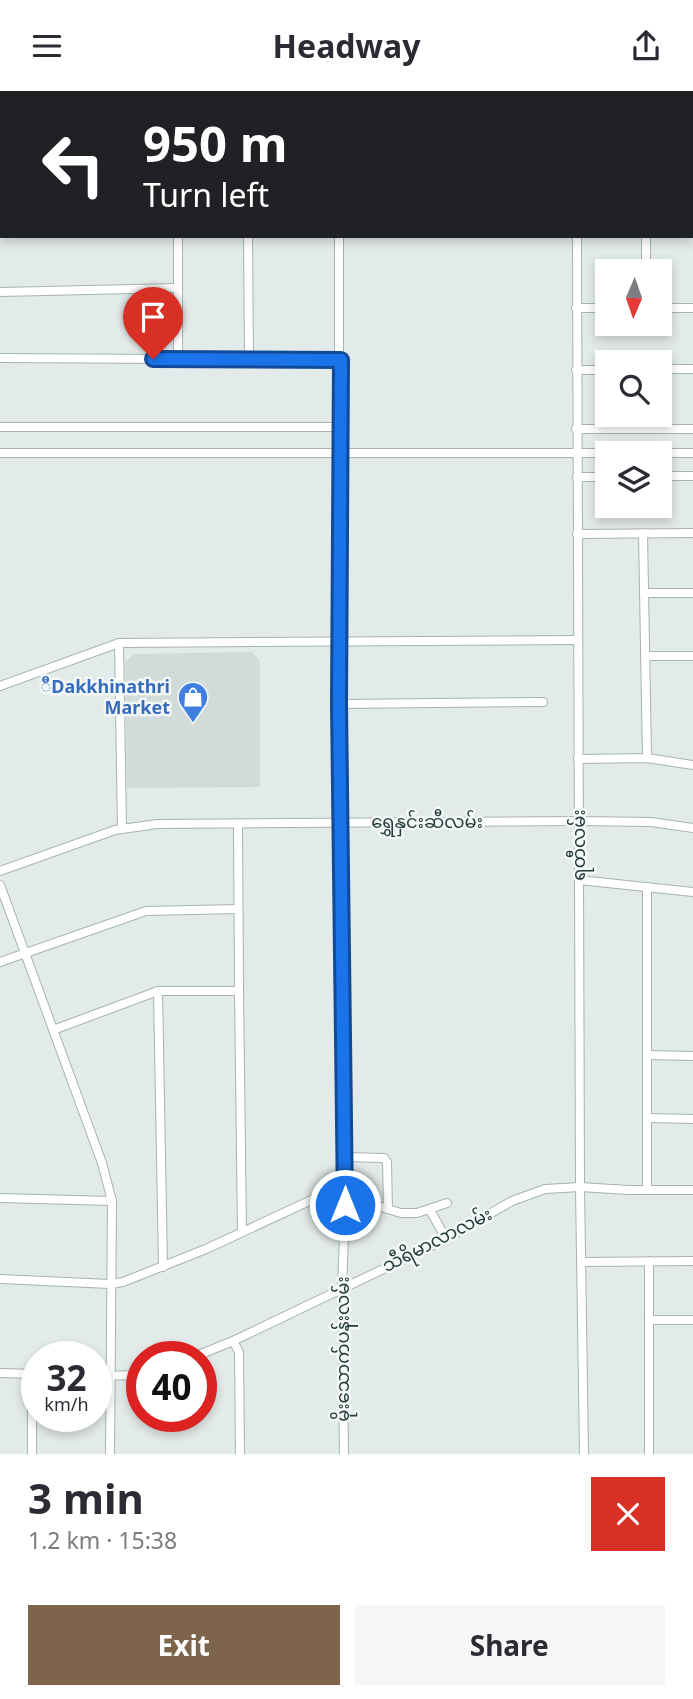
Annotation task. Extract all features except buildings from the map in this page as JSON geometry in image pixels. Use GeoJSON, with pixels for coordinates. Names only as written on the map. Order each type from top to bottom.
{"type":"FeatureCollection","features":[{"type":"Feature","properties":{"kind":"street"},"geometry":{"type":"LineString","coordinates":[[178,238],[178,359]]}},
{"type":"Feature","properties":{"kind":"street"},"geometry":{"type":"LineString","coordinates":[[248,238],[249,359]]}},
{"type":"Feature","properties":{"kind":"street","name":"မိုးသောက်ပန်းလမ်း"},"geometry":{"type":"LineString","coordinates":[[340,238],[339,704],[346,1184],[342,1287],[344,1454]]}},
{"type":"Feature","properties":{"kind":"street","name":"ရတီလမ်း"},"geometry":{"type":"LineString","coordinates":[[577,238],[580,1187],[584,1454]]}},
{"type":"Feature","properties":{"kind":"street"},"geometry":{"type":"LineString","coordinates":[[646,238],[646,259]]}},
{"type":"Feature","properties":{"kind":"street"},"geometry":{"type":"LineString","coordinates":[[0,292],[178,288]]}},
{"type":"Feature","properties":{"kind":"street"},"geometry":{"type":"LineString","coordinates":[[576,308],[595,308]]}},
{"type":"Feature","properties":{"kind":"street"},"geometry":{"type":"LineString","coordinates":[[672,308],[693,308]]}},
{"type":"Feature","properties":{"kind":"street"},"geometry":{"type":"LineString","coordinates":[[0,358],[341,360]]}},
{"type":"Feature","properties":{"kind":"street"},"geometry":{"type":"LineString","coordinates":[[672,369],[693,369]]}},
{"type":"Feature","properties":{"kind":"street"},"geometry":{"type":"LineString","coordinates":[[576,370],[595,370]]}},
{"type":"Feature","properties":{"kind":"street"},"geometry":{"type":"LineString","coordinates":[[0,427],[341,427]]}},
{"type":"Feature","properties":{"kind":"street"},"geometry":{"type":"LineString","coordinates":[[576,429],[693,429]]}},
{"type":"Feature","properties":{"kind":"street"},"geometry":{"type":"LineString","coordinates":[[0,453],[595,453]]}},
{"type":"Feature","properties":{"kind":"street"},"geometry":{"type":"LineString","coordinates":[[672,453],[693,453]]}},
{"type":"Feature","properties":{"kind":"street"},"geometry":{"type":"LineString","coordinates":[[672,476],[693,476]]}},
{"type":"Feature","properties":{"kind":"street"},"geometry":{"type":"LineString","coordinates":[[577,477],[595,477]]}},
{"type":"Feature","properties":{"kind":"street"},"geometry":{"type":"LineString","coordinates":[[643,533],[647,758]]}},
{"type":"Feature","properties":{"kind":"street"},"geometry":{"type":"LineString","coordinates":[[577,534],[693,533]]}},
{"type":"Feature","properties":{"kind":"street"},"geometry":{"type":"LineString","coordinates":[[644,593],[693,593]]}},
{"type":"Feature","properties":{"kind":"street"},"geometry":{"type":"LineString","coordinates":[[0,686],[119,643],[578,640]]}},
{"type":"Feature","properties":{"kind":"street"},"geometry":{"type":"LineString","coordinates":[[119,643],[122,829]]}},
{"type":"Feature","properties":{"kind":"street"},"geometry":{"type":"LineString","coordinates":[[645,656],[693,656]]}},
{"type":"Feature","properties":{"kind":"street"},"geometry":{"type":"LineString","coordinates":[[339,704],[543,702]]}},
{"type":"Feature","properties":{"kind":"street"},"geometry":{"type":"LineString","coordinates":[[578,759],[647,758],[693,765]]}},
{"type":"Feature","properties":{"kind":"street","name":"ရွှေနှင်းဆီလမ်း"},"geometry":{"type":"LineString","coordinates":[[0,871],[122,829],[157,824],[579,821],[651,822],[693,828]]}},
{"type":"Feature","properties":{"kind":"street"},"geometry":{"type":"LineString","coordinates":[[238,824],[242,1232]]}},
{"type":"Feature","properties":{"kind":"street"},"geometry":{"type":"LineString","coordinates":[[579,880],[693,892]]}},
{"type":"Feature","properties":{"kind":"street"},"geometry":{"type":"LineString","coordinates":[[0,885],[102,1163],[112,1201],[110,1341]]}},
{"type":"Feature","properties":{"kind":"street"},"geometry":{"type":"LineString","coordinates":[[647,887],[647,1190]]}},
{"type":"Feature","properties":{"kind":"street"},"geometry":{"type":"LineString","coordinates":[[0,962],[146,911],[237,909]]}},
{"type":"Feature","properties":{"kind":"street"},"geometry":{"type":"LineString","coordinates":[[53,1030],[158,991],[239,991]]}},
{"type":"Feature","properties":{"kind":"street"},"geometry":{"type":"LineString","coordinates":[[158,991],[163,1266]]}},
{"type":"Feature","properties":{"kind":"street"},"geometry":{"type":"LineString","coordinates":[[647,1055],[693,1056]]}},
{"type":"Feature","properties":{"kind":"street"},"geometry":{"type":"LineString","coordinates":[[647,1118],[693,1119]]}},
{"type":"Feature","properties":{"kind":"street"},"geometry":{"type":"LineString","coordinates":[[345,1157],[384,1158],[387,1162],[388,1209]]}},
{"type":"Feature","properties":{"kind":"street"},"geometry":{"type":"LineString","coordinates":[[0,1279],[110,1285],[140,1276],[346,1184]]}},
{"type":"Feature","properties":{"kind":"street","name":"သီရိမာလာလမ်း"},"geometry":{"type":"LineString","coordinates":[[217,1347],[446,1239],[512,1201],[545,1189],[580,1187],[693,1190]]}},
{"type":"Feature","properties":{"kind":"street"},"geometry":{"type":"LineString","coordinates":[[0,1198],[112,1201]]}},
{"type":"Feature","properties":{"kind":"street"},"geometry":{"type":"LineString","coordinates":[[345,1205],[417,1213],[447,1203]]}},
{"type":"Feature","properties":{"kind":"street"},"geometry":{"type":"LineString","coordinates":[[430,1210],[446,1239]]}},
{"type":"Feature","properties":{"kind":"street"},"geometry":{"type":"LineString","coordinates":[[649,1261],[649,1454]]}},
{"type":"Feature","properties":{"kind":"street"},"geometry":{"type":"LineString","coordinates":[[582,1262],[693,1261]]}},
{"type":"Feature","properties":{"kind":"street"},"geometry":{"type":"LineString","coordinates":[[649,1320],[693,1320]]}},
{"type":"Feature","properties":{"kind":"street"},"geometry":{"type":"LineString","coordinates":[[233,1341],[239,1352],[240,1454]]}},
{"type":"Feature","properties":{"kind":"street"},"geometry":{"type":"LineString","coordinates":[[0,1373],[21,1374]]}},
{"type":"Feature","properties":{"kind":"street"},"geometry":{"type":"LineString","coordinates":[[32,1454],[33,1432]]}},
{"type":"Feature","properties":{"kind":"street"},"geometry":{"type":"LineString","coordinates":[[110,1432],[110,1454]]}},
{"type":"Feature","properties":{"kind":"shaded area","name":"ီDakkhinathri Market"},"geometry":{"type":"Polygon","coordinates":[[[252,652],[260,661],[260,787],[127,788],[125,662],[134,654],[252,652]]]}},
{"type":"Feature","properties":{"kind":"place","name":"ီDakkhinathri Market"},"geometry":{"type":"Point","coordinates":[193,724]}},
{"type":"Feature","properties":{"kind":"route"},"geometry":{"type":"LineString","coordinates":[[153,359],[341,360],[339,704],[345,1205]]}}]}
